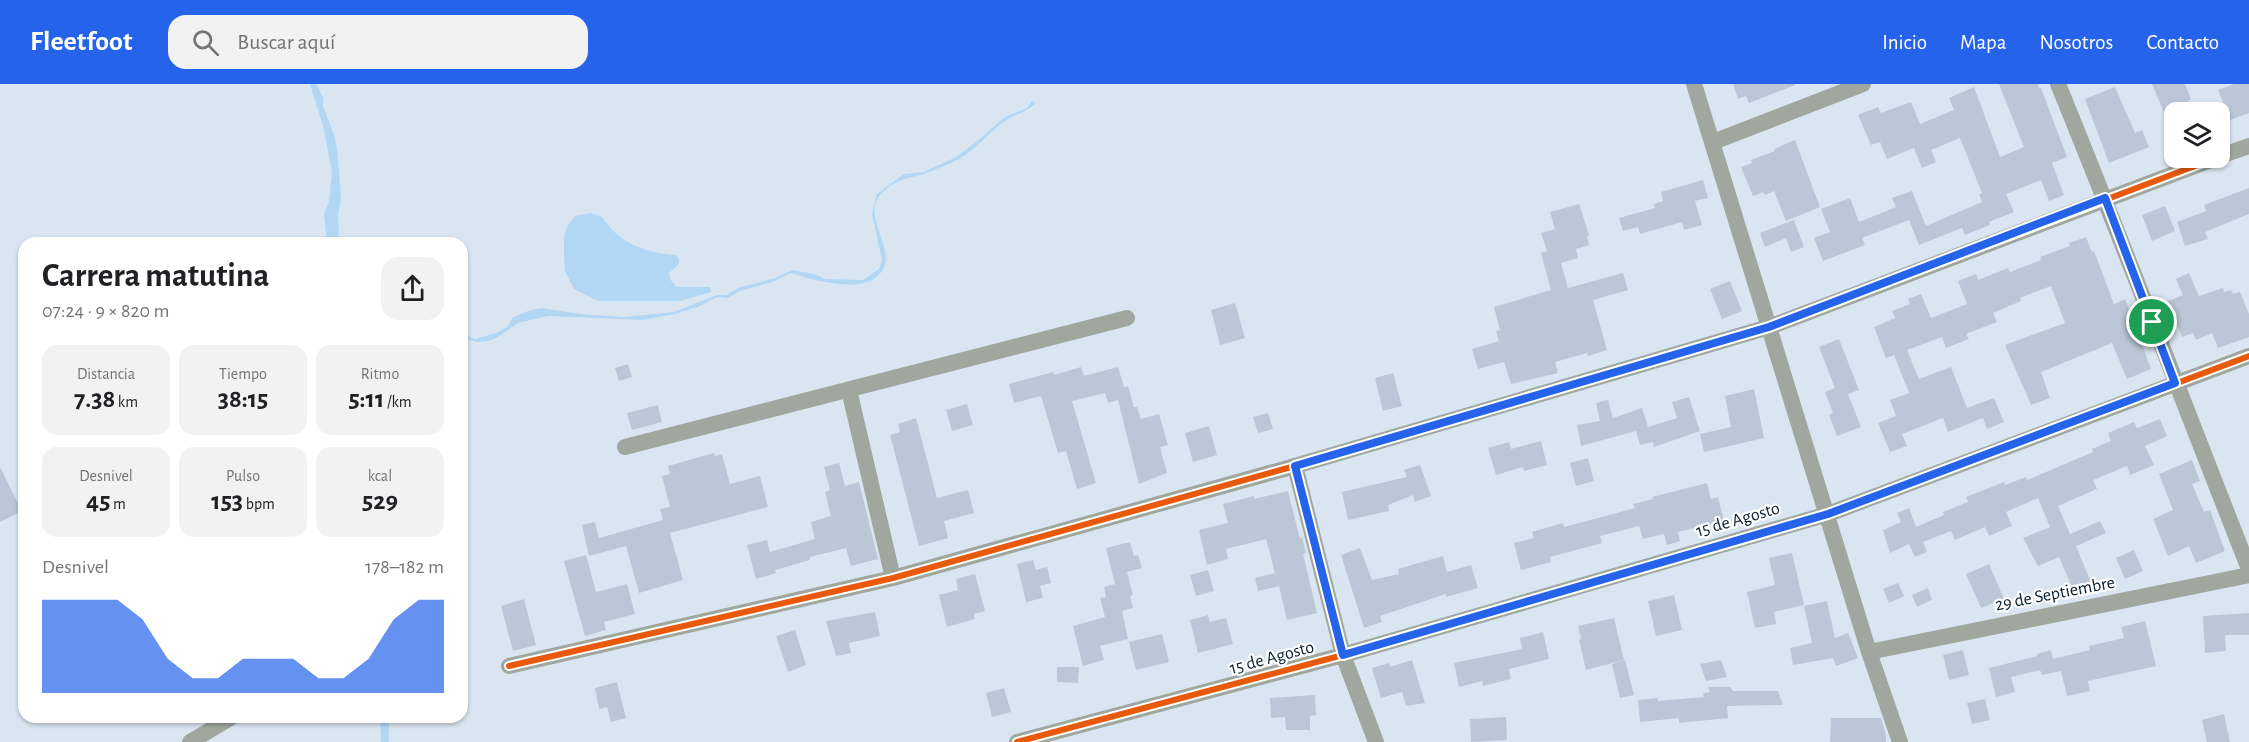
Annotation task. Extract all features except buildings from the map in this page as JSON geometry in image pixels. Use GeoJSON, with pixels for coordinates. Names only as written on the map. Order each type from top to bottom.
{"type":"FeatureCollection","features":[{"type":"Feature","properties":{"kind":"street"},"geometry":{"type":"LineString","coordinates":[[1694,84],[1869,652],[1900,742]]}},
{"type":"Feature","properties":{"kind":"street"},"geometry":{"type":"LineString","coordinates":[[1713,142],[1863,84]]}},
{"type":"Feature","properties":{"kind":"street"},"geometry":{"type":"LineString","coordinates":[[2058,84],[2105,198],[2249,569]]}},
{"type":"Feature","properties":{"kind":"street"},"geometry":{"type":"LineString","coordinates":[[2230,153],[2249,146]]}},
{"type":"Feature","properties":{"kind":"street"},"geometry":{"type":"LineString","coordinates":[[509,666],[893,578],[1295,466],[1769,327],[2188,168]]}},
{"type":"Feature","properties":{"kind":"street"},"geometry":{"type":"LineString","coordinates":[[625,447],[1127,318]]}},
{"type":"Feature","properties":{"kind":"street","name":"15 de Agosto"},"geometry":{"type":"LineString","coordinates":[[1017,742],[1343,655],[1828,514],[2249,356]]}},
{"type":"Feature","properties":{"kind":"street"},"geometry":{"type":"LineString","coordinates":[[849,390],[893,578]]}},
{"type":"Feature","properties":{"kind":"street"},"geometry":{"type":"LineString","coordinates":[[1295,466],[1343,655],[1376,742]]}},
{"type":"Feature","properties":{"kind":"street","name":"29 de Septiembre"},"geometry":{"type":"LineString","coordinates":[[1869,652],[2249,575]]}},
{"type":"Feature","properties":{"kind":"street"},"geometry":{"type":"LineString","coordinates":[[190,742],[222,723]]}},
{"type":"Feature","properties":{"kind":"water"},"geometry":{"type":"Polygon","coordinates":[[[310,84],[316,84],[323,97],[323,106],[337,148],[341,198],[338,215],[339,237],[326,237],[324,214],[329,202],[332,172],[323,126],[310,84]]]}},
{"type":"Feature","properties":{"kind":"water"},"geometry":{"type":"Polygon","coordinates":[[[1032,101],[1036,103],[1005,121],[959,159],[900,181],[881,194],[875,204],[875,215],[886,259],[883,269],[875,278],[867,282],[834,283],[791,273],[775,281],[740,291],[728,298],[717,297],[698,307],[675,314],[642,320],[548,316],[518,323],[489,341],[468,340],[468,336],[475,339],[497,333],[508,326],[512,318],[541,308],[623,317],[674,312],[717,295],[726,295],[738,288],[775,278],[792,270],[815,274],[825,279],[863,280],[879,269],[882,260],[872,214],[877,194],[904,174],[924,172],[954,158],[1005,117],[1027,108],[1032,101]]]}},
{"type":"Feature","properties":{"kind":"water"},"geometry":{"type":"Polygon","coordinates":[[[591,213],[602,217],[616,234],[634,245],[654,252],[676,255],[679,264],[669,273],[676,287],[710,287],[711,292],[680,301],[598,301],[574,289],[565,271],[564,235],[575,216],[591,213]]]}},
{"type":"Feature","properties":{"kind":"water"},"geometry":{"type":"Polygon","coordinates":[[[380,723],[389,723],[389,742],[381,742],[380,723]]]}},
{"type":"Feature","properties":{"kind":"cycle path"},"geometry":{"type":"LineString","coordinates":[[509,666],[893,578],[1295,466],[1769,327],[2190,168]]}},
{"type":"Feature","properties":{"kind":"cycle path"},"geometry":{"type":"LineString","coordinates":[[1017,742],[1343,655],[1828,514],[2249,356]]}},
{"type":"Feature","properties":{"kind":"route"},"geometry":{"type":"LineString","coordinates":[[2105,198],[2152,322],[2175,383],[1828,514],[1343,655],[1295,466],[1769,327],[2105,198]]}}]}
